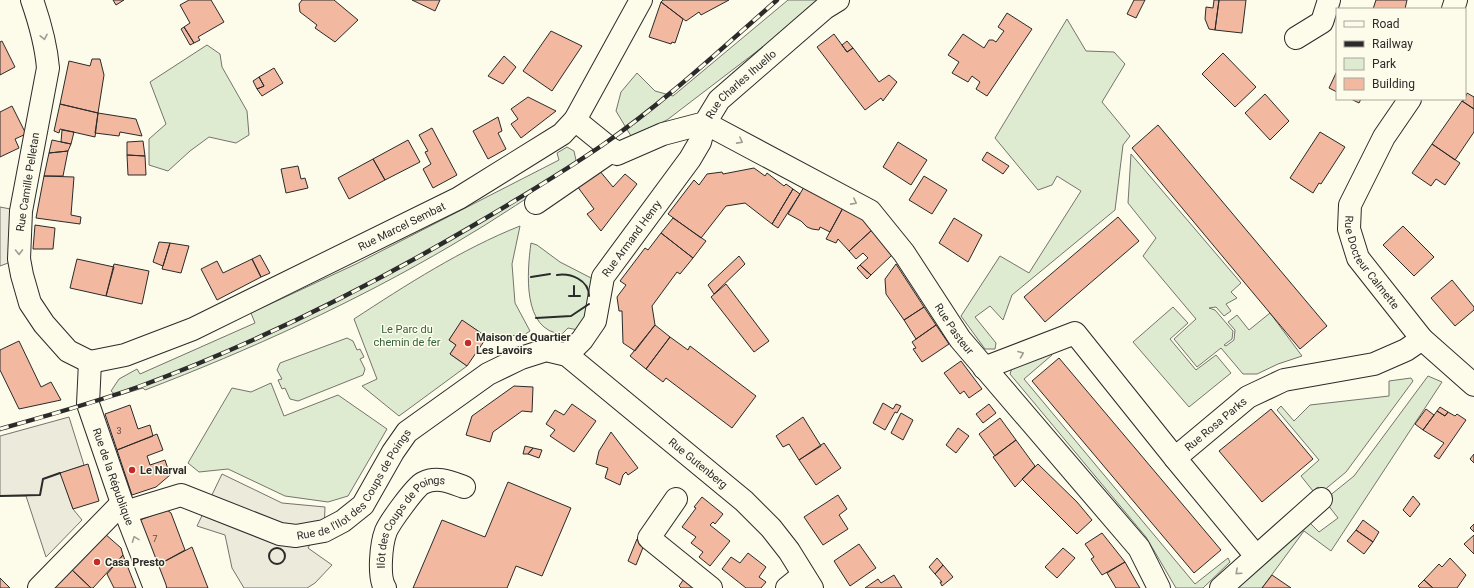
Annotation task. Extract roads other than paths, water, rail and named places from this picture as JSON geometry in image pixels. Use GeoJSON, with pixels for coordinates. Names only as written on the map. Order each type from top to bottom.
{"type":"FeatureCollection","features":[{"type":"Feature","properties":{"kind":"street","name":"Rue Camille Pelletan"},"geometry":{"type":"LineString","coordinates":[[32,0],[43,32],[47,49],[48,68],[21,211],[19,240],[22,275],[30,303],[57,340],[68,351],[90,362]]}},
{"type":"Feature","properties":{"kind":"street","name":"Rue Marcel Sembat"},"geometry":{"type":"LineString","coordinates":[[90,362],[125,355],[193,329],[459,198],[562,134],[575,120],[641,0]]}},
{"type":"Feature","properties":{"kind":"street","name":"Rue Charles Ihuello"},"geometry":{"type":"LineString","coordinates":[[613,150],[617,154],[663,134],[705,123],[720,100],[826,8],[838,0]]}},
{"type":"Feature","properties":{"kind":"street"},"geometry":{"type":"LineString","coordinates":[[1296,38],[1322,22],[1329,0]]}},
{"type":"Feature","properties":{"kind":"street","name":"Rue Docteur Calmette"},"geometry":{"type":"LineString","coordinates":[[1409,100],[1384,137],[1350,205],[1349,229],[1358,258],[1422,339],[1474,384]]}},
{"type":"Feature","properties":{"kind":"street"},"geometry":{"type":"LineString","coordinates":[[536,203],[613,150],[575,120]]}},
{"type":"Feature","properties":{"kind":"street","name":"Rue Armand Henry"},"geometry":{"type":"LineString","coordinates":[[567,355],[582,340],[595,321],[603,276],[690,159],[700,142],[705,123]]}},
{"type":"Feature","properties":{"kind":"street","name":"Rue Pasteur"},"geometry":{"type":"LineString","coordinates":[[705,123],[870,211],[904,253],[960,339],[1139,548],[1159,588]]}},
{"type":"Feature","properties":{"kind":"street"},"geometry":{"type":"LineString","coordinates":[[984,368],[1075,334],[1175,458]]}},
{"type":"Feature","properties":{"kind":"street","name":"Rue Rosa Parks"},"geometry":{"type":"LineString","coordinates":[[1256,556],[1175,458],[1248,397],[1284,380],[1374,364],[1406,350],[1422,339]]}},
{"type":"Feature","properties":{"kind":"street","name":"Rue de l'Ilot des Coups de Poings"},"geometry":{"type":"LineString","coordinates":[[124,508],[181,495],[280,534],[296,536],[324,531],[343,521],[363,505],[407,432],[488,374],[521,358],[546,350],[567,355]]}},
{"type":"Feature","properties":{"kind":"street","name":"Rue Gutenberg"},"geometry":{"type":"LineString","coordinates":[[567,355],[744,501],[772,528],[801,584]]}},
{"type":"Feature","properties":{"kind":"street","name":"Rue de la République"},"geometry":{"type":"LineString","coordinates":[[90,362],[88,404],[124,508],[155,588]]}},
{"type":"Feature","properties":{"kind":"street","name":"Ilôt des Coups de Poings"},"geometry":{"type":"LineString","coordinates":[[385,588],[382,583],[381,558],[386,531],[413,490],[422,483],[437,478],[464,487]]}},
{"type":"Feature","properties":{"kind":"street"},"geometry":{"type":"LineString","coordinates":[[1221,588],[1321,498]]}},
{"type":"Feature","properties":{"kind":"street"},"geometry":{"type":"LineString","coordinates":[[676,499],[648,538],[711,588]]}},
{"type":"Feature","properties":{"kind":"street"},"geometry":{"type":"LineString","coordinates":[[38,588],[124,508]]}},
{"type":"Feature","properties":{"kind":"railway"},"geometry":{"type":"LineString","coordinates":[[0,429],[138,387],[182,370],[310,314],[393,271],[523,196],[604,144],[671,92],[777,0]]}},
{"type":"Feature","properties":{"kind":"place","name":"Maison de Quartier Les Lavoirs"},"geometry":{"type":"Point","coordinates":[468,343]}},
{"type":"Feature","properties":{"kind":"place","name":"Le Narval"},"geometry":{"type":"Point","coordinates":[132,470]}},
{"type":"Feature","properties":{"kind":"place","name":"Casa Presto"},"geometry":{"type":"Point","coordinates":[97,562]}},
{"type":"Feature","properties":{"kind":"park label","name":"Le Parc du chemin de fer"},"geometry":{"type":"Point","coordinates":[407,335]}}]}
